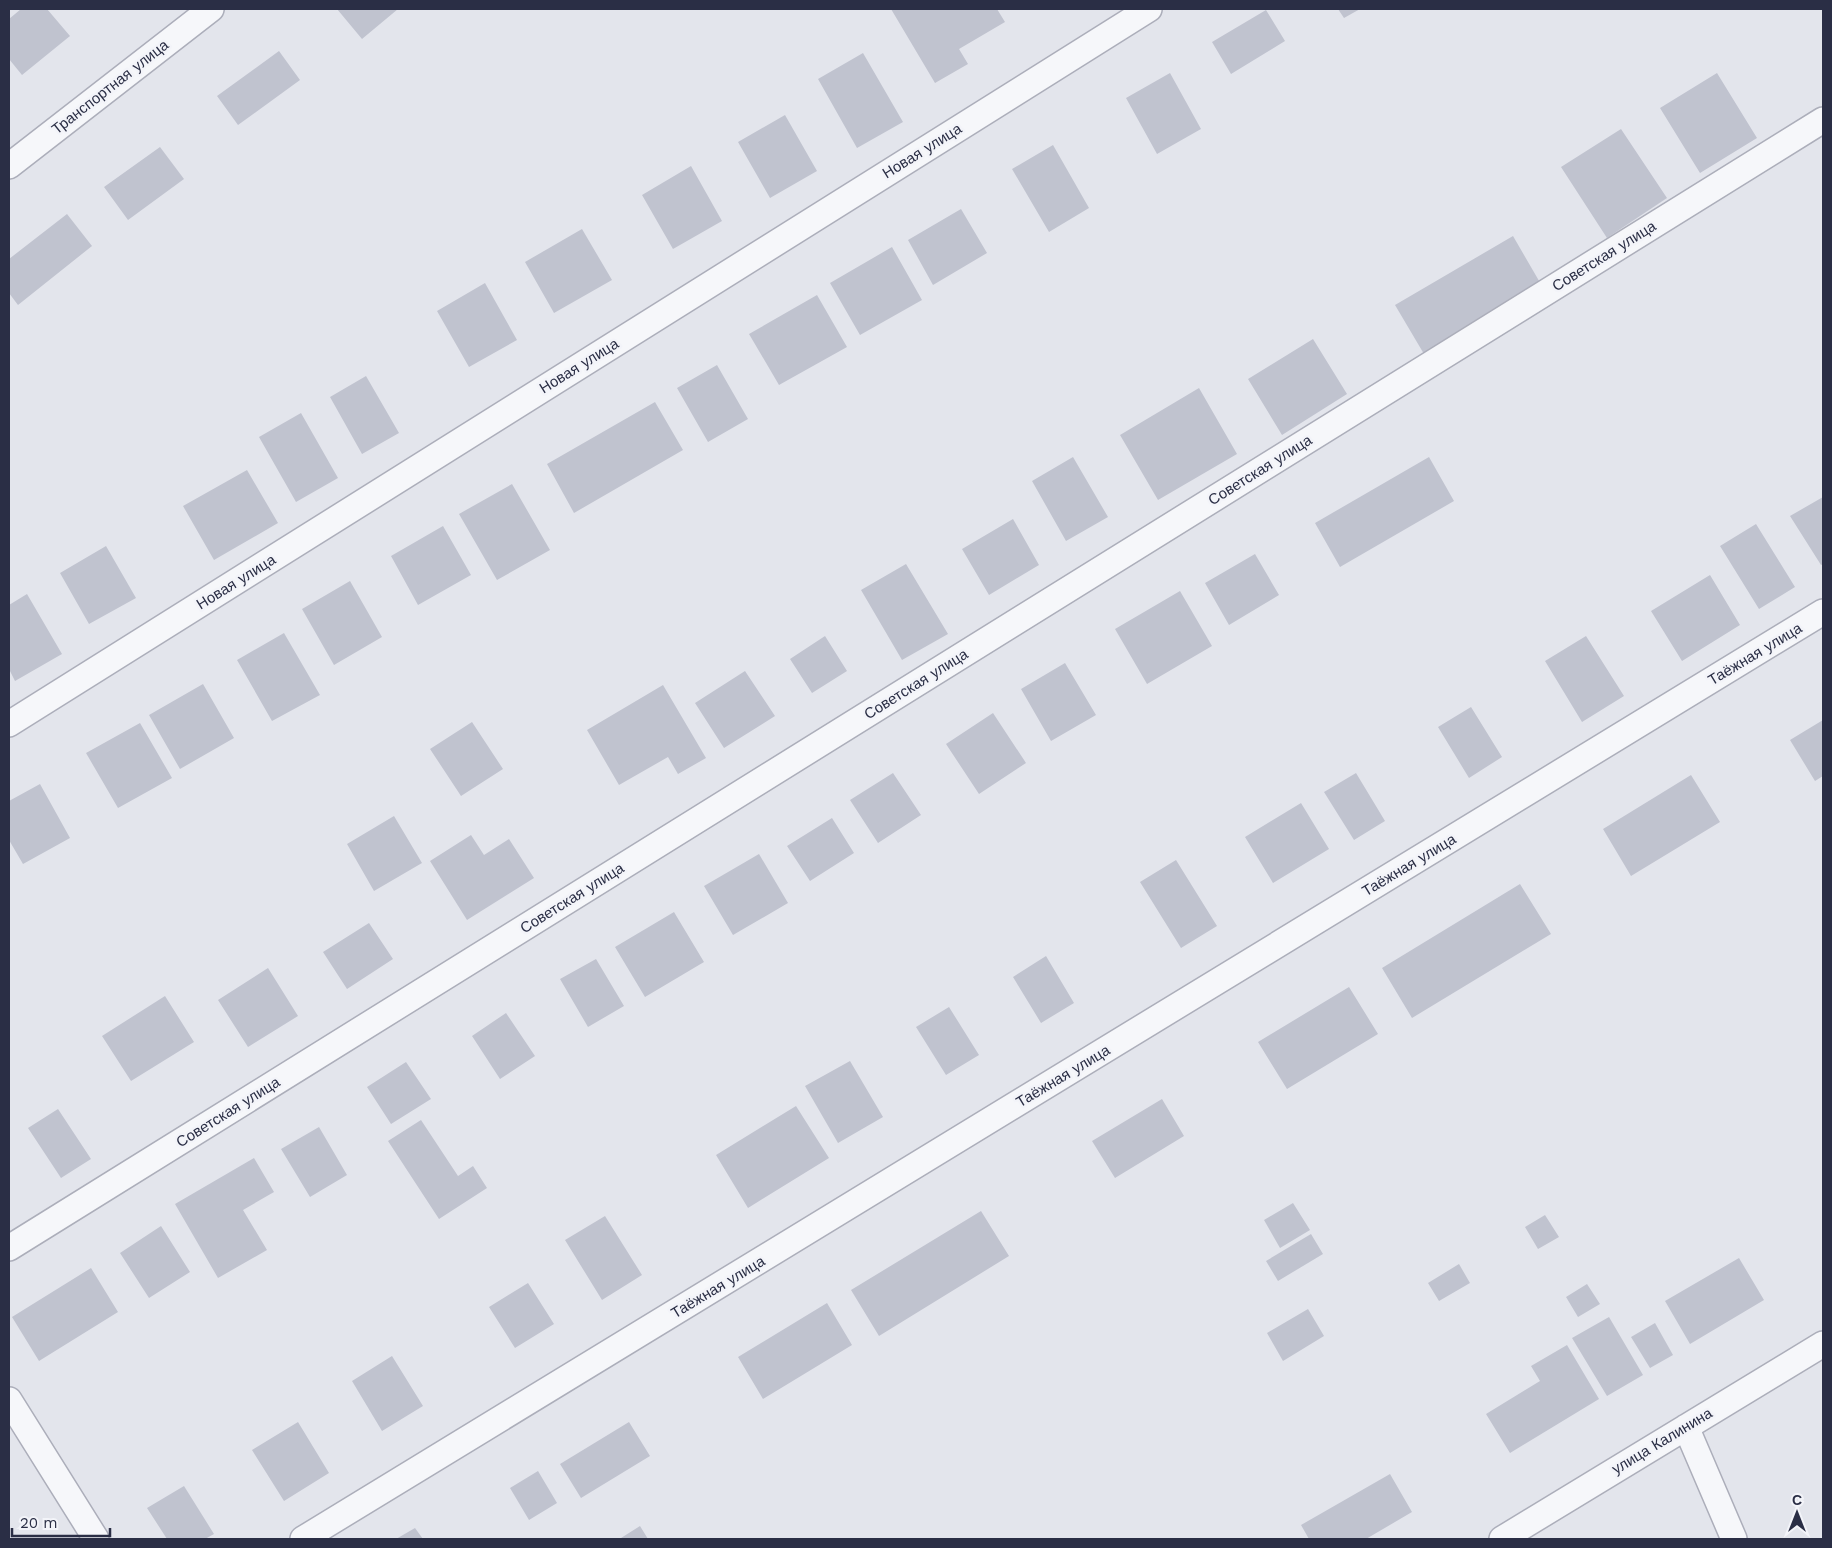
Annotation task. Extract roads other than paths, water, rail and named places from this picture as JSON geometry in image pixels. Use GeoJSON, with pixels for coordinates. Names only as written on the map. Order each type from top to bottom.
{"type":"FeatureCollection","features":[{"type":"Feature","properties":{"kind":"street","name":"Транспортная улица"},"geometry":{"type":"LineString","coordinates":[[9,166],[211,9]]}},
{"type":"Feature","properties":{"kind":"street","name":"Новая улица"},"geometry":{"type":"LineString","coordinates":[[9,724],[1149,9]]}},
{"type":"Feature","properties":{"kind":"street","name":"Советская улица"},"geometry":{"type":"LineString","coordinates":[[9,1248],[1823,120]]}},
{"type":"Feature","properties":{"kind":"street","name":"Таёжная улица"},"geometry":{"type":"LineString","coordinates":[[303,1539],[1823,612]]}},
{"type":"Feature","properties":{"kind":"street","name":"улица Калинина"},"geometry":{"type":"LineString","coordinates":[[1502,1539],[1823,1344]]}},
{"type":"Feature","properties":{"kind":"street"},"geometry":{"type":"LineString","coordinates":[[9,1400],[96,1539]]}},
{"type":"Feature","properties":{"kind":"street"},"geometry":{"type":"LineString","coordinates":[[1686,1427],[1734,1539]]}}]}
